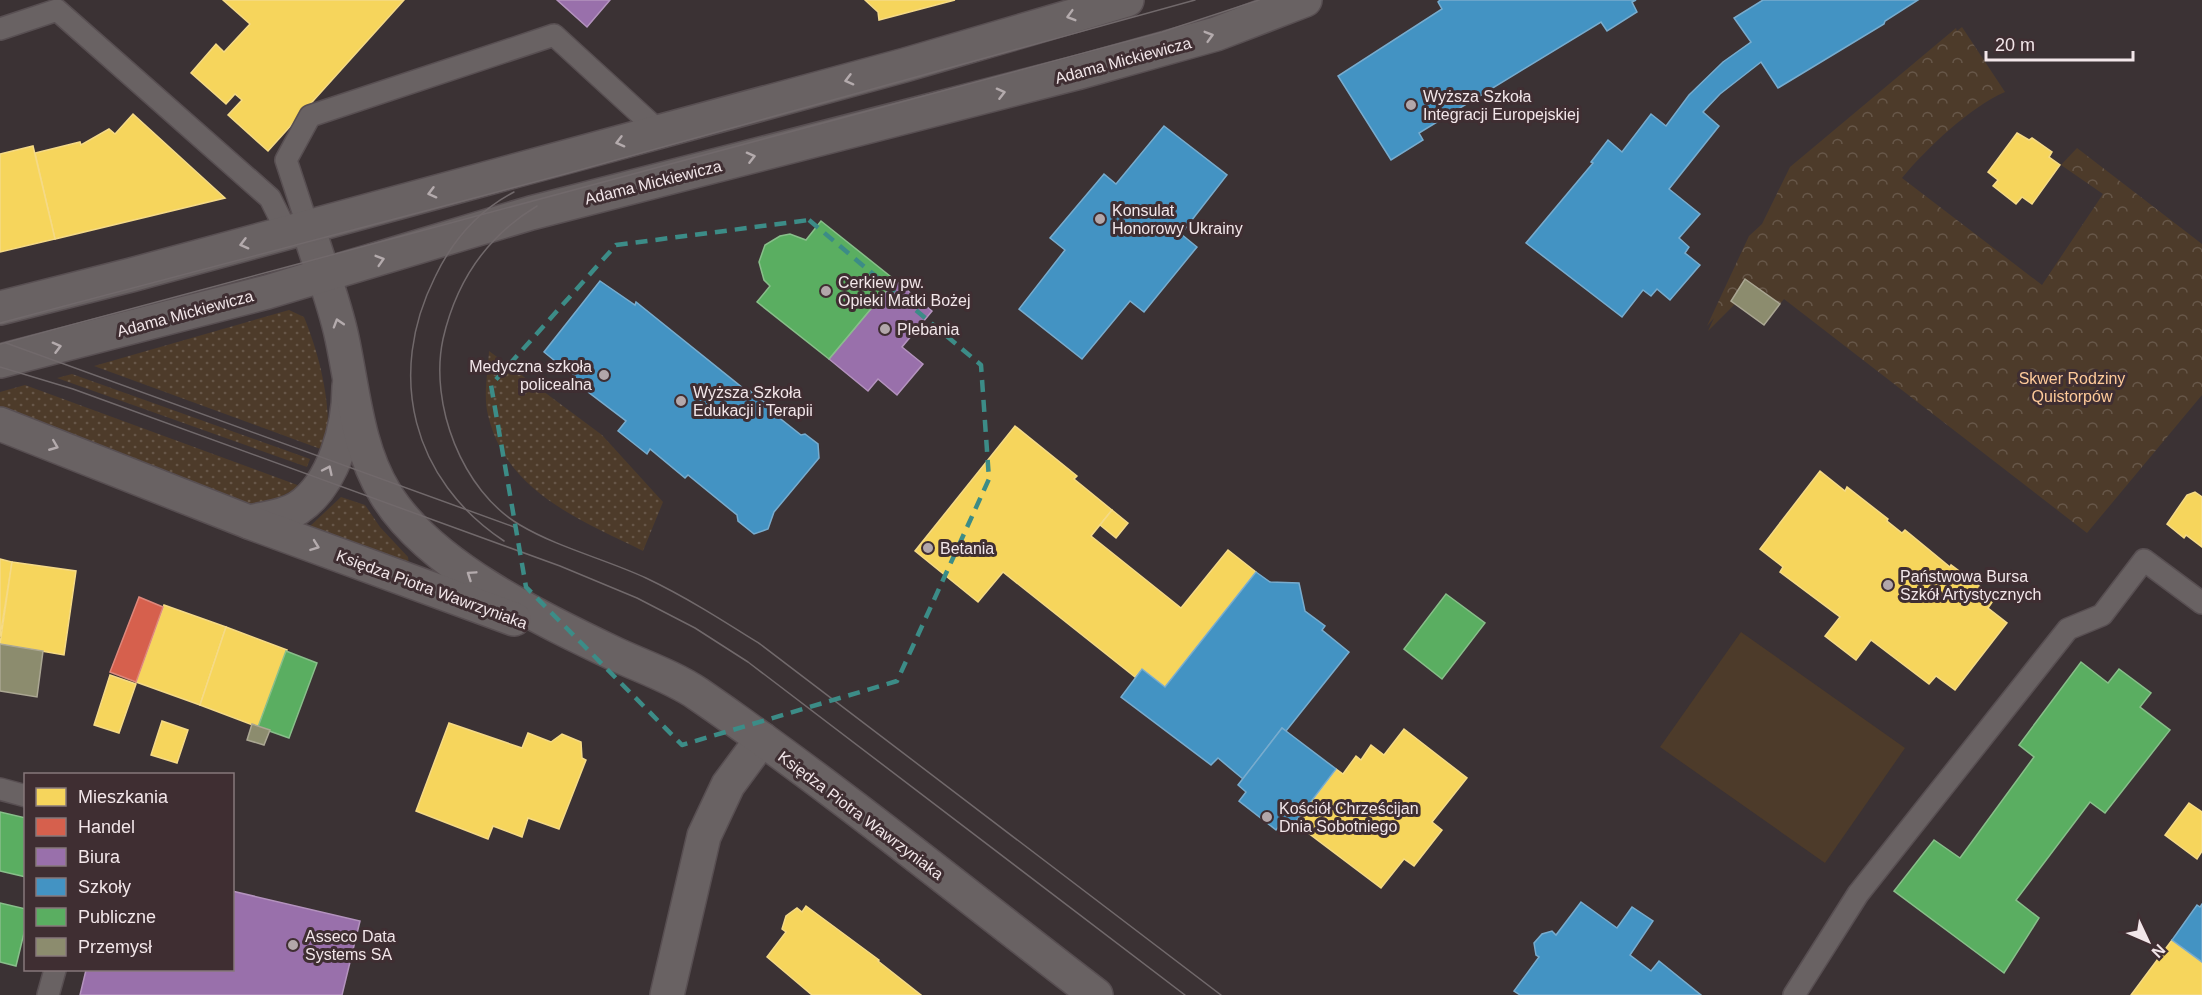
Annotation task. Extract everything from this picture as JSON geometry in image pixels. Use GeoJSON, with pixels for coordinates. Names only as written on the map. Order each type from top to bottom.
{"type":"FeatureCollection","features":[{"type":"Feature","properties":{"kind":"street"},"geometry":{"type":"LineString","coordinates":[[0,308],[298,230],[906,65],[1127,0]]}},
{"type":"Feature","properties":{"kind":"street","name":"Adama Mickiewicza"},"geometry":{"type":"LineString","coordinates":[[0,362],[323,275],[531,213],[1080,72],[1216,34],[1305,0]]}},
{"type":"Feature","properties":{"kind":"street","name":"Księdza Piotra Wawrzyniaka"},"geometry":{"type":"LineString","coordinates":[[298,230],[323,275],[341,334],[365,448],[389,500],[414,530],[451,561],[497,592],[614,654],[683,685],[762,739],[1096,995]]}},
{"type":"Feature","properties":{"kind":"street","name":"Księdza Piotra Wawrzyniaka"},"geometry":{"type":"LineString","coordinates":[[249,522],[279,516],[297,508],[319,486],[332,461],[346,420],[348,373]]}},
{"type":"Feature","properties":{"kind":"street","name":"Księdza Piotra Wawrzyniaka"},"geometry":{"type":"LineString","coordinates":[[0,424],[249,522],[614,654]]}},
{"type":"Feature","properties":{"kind":"street"},"geometry":{"type":"LineString","coordinates":[[667,995],[704,836],[729,785],[762,739]]}},
{"type":"Feature","properties":{"kind":"lane"},"geometry":{"type":"LineString","coordinates":[[0,28],[55,5],[270,198],[298,230]]}},
{"type":"Feature","properties":{"kind":"lane"},"geometry":{"type":"LineString","coordinates":[[298,230],[286,160],[310,116],[554,35],[660,132]]}},
{"type":"Feature","properties":{"kind":"lane"},"geometry":{"type":"LineString","coordinates":[[1794,995],[1858,894],[2068,629],[2102,615],[2144,560],[2202,603]]}},
{"type":"Feature","properties":{"kind":"lane"},"geometry":{"type":"LineString","coordinates":[[0,789],[24,795]]}},
{"type":"Feature","properties":{"kind":"lane"},"geometry":{"type":"LineString","coordinates":[[48,995],[54,971]]}},
{"type":"Feature","properties":{"kind":"highlighted area"},"geometry":{"type":"Polygon","coordinates":[[[809,220],[981,365],[989,479],[897,681],[682,745],[526,587],[491,385],[616,245],[809,220]]]}},
{"type":"Feature","properties":{"kind":"green space","name":"Skwer Rodziny Quistorpów"},"geometry":{"type":"Polygon","coordinates":[[[1962,27],[2005,92],[1963,118],[1923,154],[1902,178],[2042,285],[2103,194],[2061,165],[2077,148],[2202,244],[2202,395],[2087,533],[1784,299],[1780,304],[1745,279],[1731,301],[1735,304],[1708,331],[1714,318],[1707,326],[1749,236],[1762,224],[1790,167],[1956,28],[1957,31],[1962,27]]]}},
{"type":"Feature","properties":{"kind":"green space"},"geometry":{"type":"Polygon","coordinates":[[[289,310],[304,317],[320,365],[328,418],[326,451],[94,366],[289,310]]]}},
{"type":"Feature","properties":{"kind":"green space"},"geometry":{"type":"Polygon","coordinates":[[[489,351],[602,435],[663,502],[643,551],[594,527],[548,500],[511,464],[497,442],[488,415],[486,392],[489,351]]]}},
{"type":"Feature","properties":{"kind":"green space"},"geometry":{"type":"Polygon","coordinates":[[[72,374],[310,459],[307,467],[57,378],[72,374]]]}},
{"type":"Feature","properties":{"kind":"green space"},"geometry":{"type":"Polygon","coordinates":[[[25,385],[300,486],[275,500],[247,505],[0,416],[0,392],[25,385]]]}},
{"type":"Feature","properties":{"kind":"green space"},"geometry":{"type":"Polygon","coordinates":[[[341,497],[365,505],[380,527],[408,557],[409,565],[308,528],[341,497]]]}},
{"type":"Feature","properties":{"kind":"green space"},"geometry":{"type":"Polygon","coordinates":[[[1741,632],[1905,748],[1825,863],[1660,747],[1741,632]]]}},
{"type":"Feature","properties":{"kind":"building: Mieszkania"},"geometry":{"type":"Polygon","coordinates":[[[223,0],[404,0],[268,151],[228,115],[242,100],[235,94],[226,104],[191,73],[216,44],[224,52],[250,24],[223,0]]]}},
{"type":"Feature","properties":{"kind":"building: Mieszkania"},"geometry":{"type":"Polygon","coordinates":[[[865,0],[955,0],[879,20],[878,12],[865,0]]]}},
{"type":"Feature","properties":{"kind":"building: Mieszkania"},"geometry":{"type":"Polygon","coordinates":[[[133,114],[225,198],[55,239],[35,153],[80,142],[81,145],[109,129],[115,134],[133,114]]]}},
{"type":"Feature","properties":{"kind":"building: Mieszkania"},"geometry":{"type":"Polygon","coordinates":[[[2017,133],[2029,140],[2032,138],[2052,152],[2049,157],[2060,165],[2032,204],[2022,197],[2016,204],[1993,186],[1998,180],[1988,172],[2017,133]]]}},
{"type":"Feature","properties":{"kind":"building: Mieszkania"},"geometry":{"type":"Polygon","coordinates":[[[33,146],[55,239],[0,252],[0,154],[33,146]]]}},
{"type":"Feature","properties":{"kind":"building: Mieszkania"},"geometry":{"type":"Polygon","coordinates":[[[1015,426],[1077,476],[1074,479],[1112,510],[1091,536],[1181,608],[1228,550],[1256,572],[1165,687],[1142,669],[1135,677],[1003,572],[978,602],[915,551],[1015,426]]]}},
{"type":"Feature","properties":{"kind":"building: Mieszkania","name":"Państwowa Bursa Szkół Artystycznych"},"geometry":{"type":"Polygon","coordinates":[[[1820,471],[1845,491],[1847,487],[1902,533],[1905,530],[1950,567],[1951,565],[1995,598],[1988,608],[2007,623],[1955,690],[1936,676],[1929,684],[1871,640],[1856,660],[1825,636],[1840,617],[1780,572],[1783,567],[1760,549],[1820,471]]]}},
{"type":"Feature","properties":{"kind":"building: Mieszkania"},"geometry":{"type":"Polygon","coordinates":[[[2195,492],[2202,497],[2202,547],[2186,535],[2184,538],[2167,524],[2187,495],[2195,492]]]}},
{"type":"Feature","properties":{"kind":"building: Mieszkania"},"geometry":{"type":"Polygon","coordinates":[[[1112,510],[1128,523],[1116,538],[1100,525],[1112,510]]]}},
{"type":"Feature","properties":{"kind":"building: Mieszkania"},"geometry":{"type":"Polygon","coordinates":[[[0,559],[12,562],[0,637],[0,559]]]}},
{"type":"Feature","properties":{"kind":"building: Mieszkania"},"geometry":{"type":"Polygon","coordinates":[[[12,562],[76,571],[64,655],[0,644],[12,562]]]}},
{"type":"Feature","properties":{"kind":"building: Mieszkania"},"geometry":{"type":"Polygon","coordinates":[[[164,605],[226,627],[200,705],[136,682],[164,605]]]}},
{"type":"Feature","properties":{"kind":"building: Mieszkania"},"geometry":{"type":"Polygon","coordinates":[[[226,627],[287,650],[258,727],[200,705],[226,627]]]}},
{"type":"Feature","properties":{"kind":"building: Mieszkania"},"geometry":{"type":"Polygon","coordinates":[[[110,675],[136,684],[119,733],[94,725],[110,675]]]}},
{"type":"Feature","properties":{"kind":"building: Mieszkania"},"geometry":{"type":"Polygon","coordinates":[[[162,721],[188,730],[177,763],[151,755],[162,721]]]}},
{"type":"Feature","properties":{"kind":"building: Mieszkania"},"geometry":{"type":"Polygon","coordinates":[[[449,723],[522,748],[528,733],[551,742],[562,734],[581,742],[582,758],[586,760],[559,829],[528,818],[522,837],[493,826],[488,839],[416,811],[449,723]]]}},
{"type":"Feature","properties":{"kind":"building: Mieszkania"},"geometry":{"type":"Polygon","coordinates":[[[1404,729],[1467,778],[1432,822],[1442,830],[1414,866],[1404,859],[1381,888],[1295,823],[1336,769],[1343,774],[1356,756],[1361,760],[1371,745],[1384,755],[1404,729]]]}},
{"type":"Feature","properties":{"kind":"building: Mieszkania"},"geometry":{"type":"Polygon","coordinates":[[[2189,803],[2202,812],[2202,851],[2197,859],[2165,835],[2189,803]]]}},
{"type":"Feature","properties":{"kind":"building: Mieszkania"},"geometry":{"type":"Polygon","coordinates":[[[806,906],[879,960],[921,995],[812,995],[767,957],[786,932],[782,929],[786,916],[797,908],[802,912],[806,906]]]}},
{"type":"Feature","properties":{"kind":"building: Mieszkania"},"geometry":{"type":"Polygon","coordinates":[[[2172,940],[2202,962],[2202,995],[2131,995],[2172,940]]]}},
{"type":"Feature","properties":{"kind":"building: Handel"},"geometry":{"type":"Polygon","coordinates":[[[139,597],[163,607],[136,682],[110,672],[139,597]]]}},
{"type":"Feature","properties":{"kind":"building: Biura"},"geometry":{"type":"Polygon","coordinates":[[[557,0],[610,0],[587,27],[557,0]]]}},
{"type":"Feature","properties":{"kind":"building: Biura","name":"Plebania"},"geometry":{"type":"Polygon","coordinates":[[[895,280],[932,311],[902,347],[923,364],[897,395],[878,379],[868,391],[829,359],[895,280]]]}},
{"type":"Feature","properties":{"kind":"building: Biura","name":"Asseco Data Systems SA"},"geometry":{"type":"Polygon","coordinates":[[[234,891],[360,921],[342,995],[80,995],[86,971],[234,971],[234,891]]]}},
{"type":"Feature","properties":{"kind":"building: Szkoły","name":"Wyższa Szkoła Integracji Europejskiej"},"geometry":{"type":"Polygon","coordinates":[[[1440,0],[1636,0],[1632,2],[1637,12],[1607,31],[1601,22],[1419,133],[1423,140],[1391,160],[1338,76],[1442,9],[1438,2],[1440,0]]]}},
{"type":"Feature","properties":{"kind":"building: Szkoły"},"geometry":{"type":"Polygon","coordinates":[[[1763,0],[1918,0],[1885,21],[1884,24],[1778,88],[1761,62],[1720,94],[1703,112],[1719,126],[1669,189],[1700,214],[1679,238],[1689,247],[1685,253],[1700,265],[1670,300],[1657,289],[1651,296],[1643,290],[1622,317],[1526,243],[1593,163],[1591,162],[1608,140],[1622,152],[1651,114],[1666,126],[1689,95],[1723,62],[1751,42],[1734,18],[1763,0]]]}},
{"type":"Feature","properties":{"kind":"building: Szkoły"},"geometry":{"type":"Polygon","coordinates":[[[1164,126],[1227,175],[1181,234],[1197,247],[1144,312],[1130,301],[1082,359],[1019,309],[1065,250],[1050,238],[1104,174],[1116,184],[1164,126]]]}},
{"type":"Feature","properties":{"kind":"building: Szkoły","name":"Wyższa Szkoła Edukacji i Terapii"},"geometry":{"type":"Polygon","coordinates":[[[600,281],[635,305],[636,302],[748,392],[750,391],[774,409],[772,412],[801,435],[805,434],[818,444],[819,458],[774,512],[768,529],[754,534],[738,521],[737,515],[688,475],[685,478],[650,449],[647,454],[618,431],[626,421],[575,382],[577,379],[544,352],[600,281]]]}},
{"type":"Feature","properties":{"kind":"building: Szkoły"},"geometry":{"type":"Polygon","coordinates":[[[1256,572],[1270,582],[1299,583],[1305,611],[1325,626],[1322,630],[1349,652],[1286,731],[1282,728],[1243,779],[1218,758],[1211,765],[1121,697],[1142,669],[1165,687],[1256,572]]]}},
{"type":"Feature","properties":{"kind":"building: Szkoły"},"geometry":{"type":"Polygon","coordinates":[[[1282,728],[1336,769],[1293,825],[1284,819],[1276,830],[1239,801],[1246,792],[1238,785],[1282,728]]]}},
{"type":"Feature","properties":{"kind":"building: Szkoły"},"geometry":{"type":"Polygon","coordinates":[[[1581,902],[1617,928],[1632,907],[1653,921],[1630,955],[1651,971],[1659,961],[1701,995],[1520,995],[1514,991],[1539,957],[1536,955],[1534,943],[1542,934],[1552,931],[1556,935],[1581,902]]]}},
{"type":"Feature","properties":{"kind":"building: Szkoły"},"geometry":{"type":"Polygon","coordinates":[[[2202,904],[2202,962],[2172,940],[2197,905],[2200,907],[2202,904]]]}},
{"type":"Feature","properties":{"kind":"building: Publiczne","name":"Cerkiew pw. Opieki Matki Bożej"},"geometry":{"type":"Polygon","coordinates":[[[821,221],[895,280],[829,359],[757,302],[770,286],[764,280],[759,262],[765,245],[780,236],[790,234],[806,240],[821,221]]]}},
{"type":"Feature","properties":{"kind":"building: Publiczne"},"geometry":{"type":"Polygon","coordinates":[[[1446,594],[1485,623],[1442,679],[1404,649],[1446,594]]]}},
{"type":"Feature","properties":{"kind":"building: Publiczne"},"geometry":{"type":"Polygon","coordinates":[[[286,651],[317,663],[289,738],[258,727],[286,651]]]}},
{"type":"Feature","properties":{"kind":"building: Publiczne"},"geometry":{"type":"Polygon","coordinates":[[[2081,662],[2108,683],[2119,669],[2151,693],[2140,707],[2170,730],[2105,813],[2090,802],[2016,900],[2039,918],[2004,973],[1894,891],[1934,840],[1960,858],[2034,757],[2019,745],[2081,662]]]}},
{"type":"Feature","properties":{"kind":"building: Publiczne"},"geometry":{"type":"Polygon","coordinates":[[[0,812],[24,818],[24,877],[0,871],[0,812]]]}},
{"type":"Feature","properties":{"kind":"building: Publiczne"},"geometry":{"type":"Polygon","coordinates":[[[0,903],[24,909],[24,933],[16,966],[0,962],[0,903]]]}},
{"type":"Feature","properties":{"kind":"building: Przemysł"},"geometry":{"type":"Polygon","coordinates":[[[1745,279],[1780,304],[1764,325],[1731,301],[1745,279]]]}},
{"type":"Feature","properties":{"kind":"building: Przemysł"},"geometry":{"type":"Polygon","coordinates":[[[0,644],[43,651],[37,697],[0,691],[0,644]]]}},
{"type":"Feature","properties":{"kind":"building: Przemysł"},"geometry":{"type":"Polygon","coordinates":[[[252,724],[270,730],[264,745],[247,740],[252,724]]]}},
{"type":"Feature","properties":{"kind":"tram line"},"geometry":{"type":"LineString","coordinates":[[0,323],[565,174],[1195,0]]}},
{"type":"Feature","properties":{"kind":"tram line"},"geometry":{"type":"LineString","coordinates":[[0,344],[1162,32],[1259,0]]}},
{"type":"Feature","properties":{"kind":"tram line"},"geometry":{"type":"LineString","coordinates":[[504,541],[473,516],[448,488],[429,457],[417,423],[411,388],[412,351],[420,314],[435,277],[449,251],[467,228],[489,208],[514,192]]}},
{"type":"Feature","properties":{"kind":"tram line"},"geometry":{"type":"LineString","coordinates":[[537,206],[503,231],[476,262],[456,298],[443,339],[440,364],[441,391],[446,417],[454,444],[466,468],[482,491],[499,510],[520,525],[550,540],[661,585],[760,644],[1221,995]]}},
{"type":"Feature","properties":{"kind":"tram line"},"geometry":{"type":"LineString","coordinates":[[6,343],[517,528]]}},
{"type":"Feature","properties":{"kind":"tram line"},"geometry":{"type":"LineString","coordinates":[[0,367],[73,389],[560,566],[637,598],[695,628],[748,662],[1185,995]]}},
{"type":"Feature","properties":{"kind":"place","name":"Wyższa Szkoła Integracji Europejskiej"},"geometry":{"type":"Point","coordinates":[1411,105]}},
{"type":"Feature","properties":{"kind":"place","name":"Konsulat Honorowy Ukrainy"},"geometry":{"type":"Point","coordinates":[1100,219]}},
{"type":"Feature","properties":{"kind":"place","name":"Cerkiew pw. Opieki Matki Bożej"},"geometry":{"type":"Point","coordinates":[826,291]}},
{"type":"Feature","properties":{"kind":"place","name":"Plebania"},"geometry":{"type":"Point","coordinates":[885,329]}},
{"type":"Feature","properties":{"kind":"place","name":"Medyczna szkoła policealna"},"geometry":{"type":"Point","coordinates":[604,375]}},
{"type":"Feature","properties":{"kind":"place","name":"Wyższa Szkoła Edukacji i Terapii"},"geometry":{"type":"Point","coordinates":[681,401]}},
{"type":"Feature","properties":{"kind":"place","name":"Betania"},"geometry":{"type":"Point","coordinates":[928,548]}},
{"type":"Feature","properties":{"kind":"place","name":"Państwowa Bursa Szkół Artystycznych"},"geometry":{"type":"Point","coordinates":[1888,585]}},
{"type":"Feature","properties":{"kind":"place","name":"Kościół Chrześcijan Dnia Sobotniego"},"geometry":{"type":"Point","coordinates":[1267,817]}},
{"type":"Feature","properties":{"kind":"place","name":"Asseco Data Systems SA"},"geometry":{"type":"Point","coordinates":[293,945]}}]}
